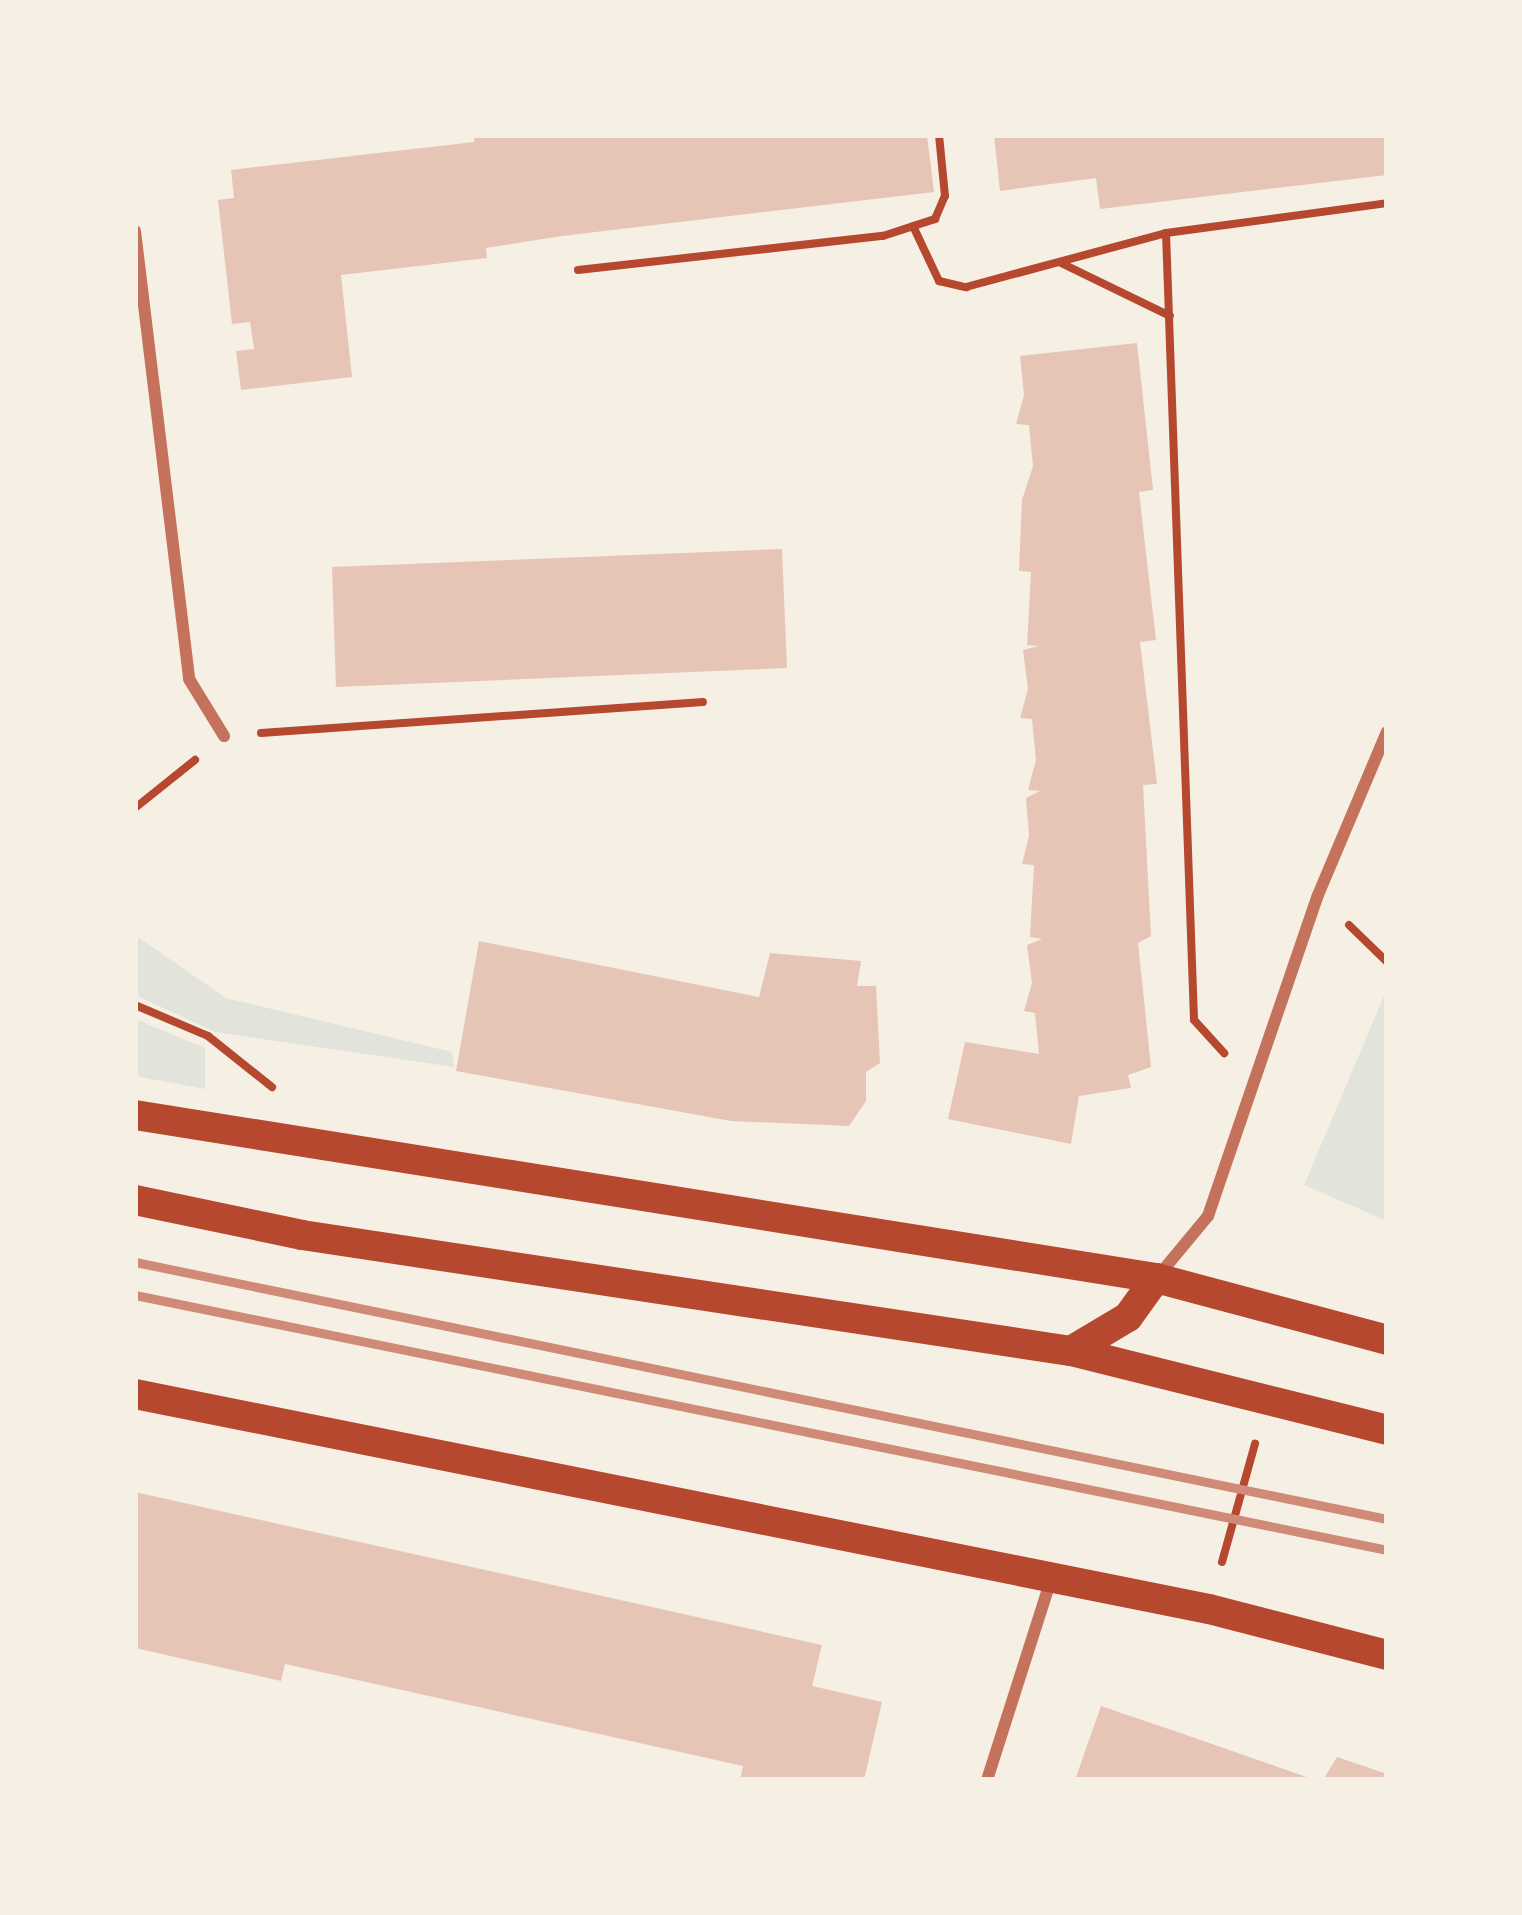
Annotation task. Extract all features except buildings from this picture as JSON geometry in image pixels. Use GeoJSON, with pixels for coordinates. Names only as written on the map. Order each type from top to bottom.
{"type":"FeatureCollection","features":[{"type":"Feature","properties":{"kind":"main road"},"geometry":{"type":"LineString","coordinates":[[135,1114],[1156,1278],[1387,1340]]}},
{"type":"Feature","properties":{"kind":"main road"},"geometry":{"type":"LineString","coordinates":[[135,1200],[302,1235],[1071,1351],[1387,1430]]}},
{"type":"Feature","properties":{"kind":"main road"},"geometry":{"type":"LineString","coordinates":[[1071,1351],[1128,1317],[1156,1278]]}},
{"type":"Feature","properties":{"kind":"main road"},"geometry":{"type":"LineString","coordinates":[[135,1394],[1050,1582],[1209,1609],[1387,1655]]}},
{"type":"Feature","properties":{"kind":"street"},"geometry":{"type":"LineString","coordinates":[[135,231],[189,679],[224,736]]}},
{"type":"Feature","properties":{"kind":"street"},"geometry":{"type":"LineString","coordinates":[[1156,1278],[1208,1216],[1318,895],[1387,732]]}},
{"type":"Feature","properties":{"kind":"street"},"geometry":{"type":"LineString","coordinates":[[987,1780],[1050,1582]]}},
{"type":"Feature","properties":{"kind":"path"},"geometry":{"type":"LineString","coordinates":[[578,270],[913,226],[935,219],[945,196],[939,135]]}},
{"type":"Feature","properties":{"kind":"path"},"geometry":{"type":"LineString","coordinates":[[913,226],[938,281],[966,287],[1166,233],[1387,202]]}},
{"type":"Feature","properties":{"kind":"path"},"geometry":{"type":"LineString","coordinates":[[1166,233],[1194,1020],[1256,1087]]}},
{"type":"Feature","properties":{"kind":"path"},"geometry":{"type":"LineString","coordinates":[[1060,262],[1170,316]]}},
{"type":"Feature","properties":{"kind":"path"},"geometry":{"type":"LineString","coordinates":[[135,808],[224,736],[703,702]]}},
{"type":"Feature","properties":{"kind":"path"},"geometry":{"type":"LineString","coordinates":[[135,1004],[208,1036],[278,1092]]}},
{"type":"Feature","properties":{"kind":"shaded area"},"geometry":{"type":"Polygon","coordinates":[[[135,935],[226,998],[452,1052],[454,1067],[215,1032],[135,995],[135,935]]]}},
{"type":"Feature","properties":{"kind":"shaded area"},"geometry":{"type":"Polygon","coordinates":[[[1387,989],[1387,1221],[1304,1185],[1387,989]]]}},
{"type":"Feature","properties":{"kind":"shaded area"},"geometry":{"type":"Polygon","coordinates":[[[135,1019],[205,1048],[205,1089],[135,1076],[135,1019]]]}},
{"type":"Feature","properties":{"kind":"railway"},"geometry":{"type":"LineString","coordinates":[[135,1262],[1387,1519]]}},
{"type":"Feature","properties":{"kind":"railway"},"geometry":{"type":"LineString","coordinates":[[135,1295],[1387,1550]]}}]}
